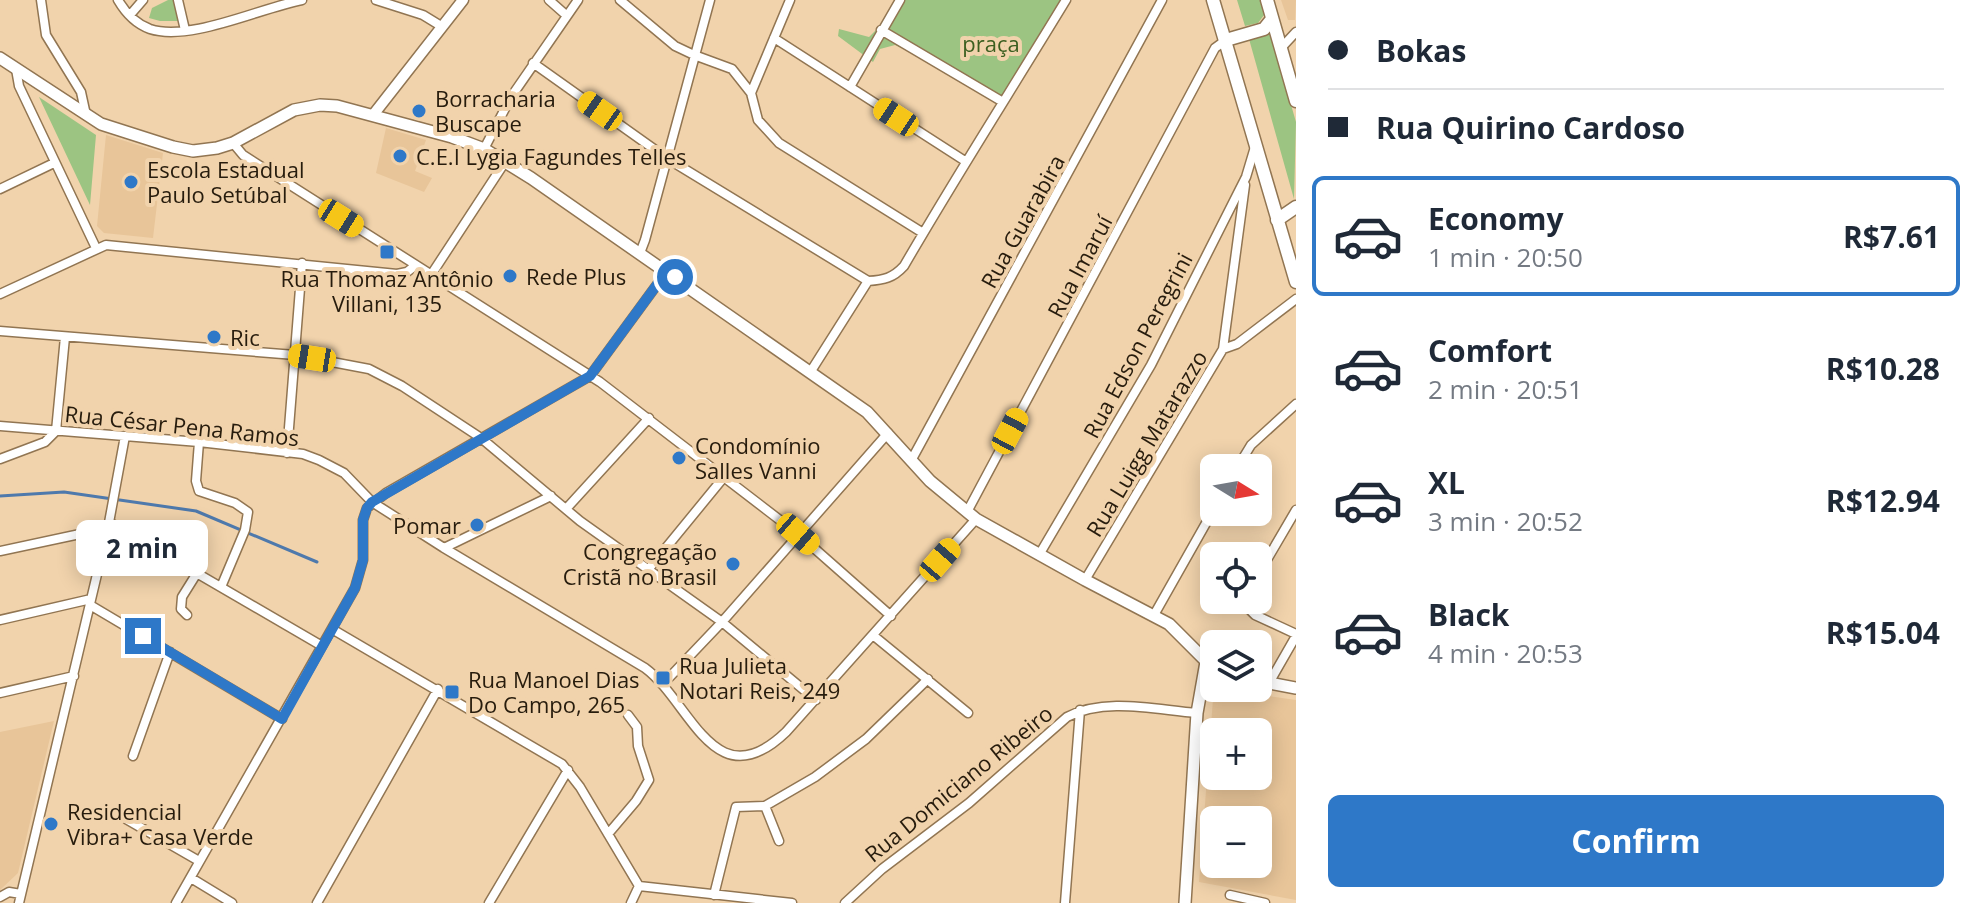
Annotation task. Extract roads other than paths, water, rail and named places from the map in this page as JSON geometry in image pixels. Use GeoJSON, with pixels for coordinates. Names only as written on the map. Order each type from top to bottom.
{"type":"FeatureCollection","features":[{"type":"Feature","properties":{"kind":"main road"},"geometry":{"type":"LineString","coordinates":[[1213,0],[1296,282]]}},
{"type":"Feature","properties":{"kind":"main road"},"geometry":{"type":"LineString","coordinates":[[1267,0],[1281,48],[1290,62],[1296,101]]}},
{"type":"Feature","properties":{"kind":"main road"},"geometry":{"type":"LineString","coordinates":[[1226,40],[1274,25]]}},
{"type":"Feature","properties":{"kind":"main road"},"geometry":{"type":"LineString","coordinates":[[0,58],[107,126],[193,151],[233,143],[282,115],[305,107],[337,106],[452,137],[484,149],[667,271],[867,412],[944,494],[972,515],[1039,555],[1154,615],[1185,638],[1200,655]]}},
{"type":"Feature","properties":{"kind":"main road"},"geometry":{"type":"LineString","coordinates":[[1277,220],[1296,207]]}},
{"type":"Feature","properties":{"kind":"main road"},"geometry":{"type":"LineString","coordinates":[[1272,684],[1296,688]]}},
{"type":"Feature","properties":{"kind":"main road"},"geometry":{"type":"LineString","coordinates":[[1185,903],[1200,702]]}},
{"type":"Feature","properties":{"kind":"street"},"geometry":{"type":"LineString","coordinates":[[41,0],[46,35],[81,92],[86,115]]}},
{"type":"Feature","properties":{"kind":"street"},"geometry":{"type":"LineString","coordinates":[[118,0],[130,15],[147,28],[160,31],[224,23],[284,2],[302,0]]}},
{"type":"Feature","properties":{"kind":"street"},"geometry":{"type":"LineString","coordinates":[[130,15],[143,0]]}},
{"type":"Feature","properties":{"kind":"street"},"geometry":{"type":"LineString","coordinates":[[178,0],[185,30]]}},
{"type":"Feature","properties":{"kind":"street"},"geometry":{"type":"LineString","coordinates":[[376,0],[423,15],[441,26]]}},
{"type":"Feature","properties":{"kind":"street"},"geometry":{"type":"LineString","coordinates":[[373,115],[463,0]]}},
{"type":"Feature","properties":{"kind":"street"},"geometry":{"type":"LineString","coordinates":[[549,0],[566,15]]}},
{"type":"Feature","properties":{"kind":"street"},"geometry":{"type":"LineString","coordinates":[[484,149],[511,97],[578,0]]}},
{"type":"Feature","properties":{"kind":"street"},"geometry":{"type":"LineString","coordinates":[[620,0],[663,37],[694,55],[732,69],[751,93],[758,120],[770,136],[923,233]]}},
{"type":"Feature","properties":{"kind":"street"},"geometry":{"type":"LineString","coordinates":[[640,253],[710,0]]}},
{"type":"Feature","properties":{"kind":"street"},"geometry":{"type":"LineString","coordinates":[[751,93],[790,0]]}},
{"type":"Feature","properties":{"kind":"street"},"geometry":{"type":"LineString","coordinates":[[850,87],[900,0]]}},
{"type":"Feature","properties":{"kind":"street"},"geometry":{"type":"LineString","coordinates":[[533,63],[668,159],[868,281],[885,279],[897,274],[1066,0]]}},
{"type":"Feature","properties":{"kind":"street","name":"Rua Guarabira"},"geometry":{"type":"LineString","coordinates":[[912,459],[1162,0]]}},
{"type":"Feature","properties":{"kind":"street"},"geometry":{"type":"LineString","coordinates":[[1274,25],[1296,30],[1281,48]]}},
{"type":"Feature","properties":{"kind":"street"},"geometry":{"type":"LineString","coordinates":[[881,30],[1003,102]]}},
{"type":"Feature","properties":{"kind":"street"},"geometry":{"type":"LineString","coordinates":[[774,38],[965,161]]}},
{"type":"Feature","properties":{"kind":"street","name":"Rua Imaruí"},"geometry":{"type":"LineString","coordinates":[[705,738],[731,754],[754,756],[775,743],[874,636],[972,515],[1215,48],[1226,40]]}},
{"type":"Feature","properties":{"kind":"street"},"geometry":{"type":"LineString","coordinates":[[16,69],[19,86],[96,248]]}},
{"type":"Feature","properties":{"kind":"street"},"geometry":{"type":"LineString","coordinates":[[233,143],[243,155],[590,376],[649,418],[798,534],[891,616]]}},
{"type":"Feature","properties":{"kind":"street","name":"Rua Edson Peregrini"},"geometry":{"type":"LineString","coordinates":[[1039,555],[1151,365],[1246,177],[1255,146]]}},
{"type":"Feature","properties":{"kind":"street"},"geometry":{"type":"LineString","coordinates":[[431,275],[505,162]]}},
{"type":"Feature","properties":{"kind":"street"},"geometry":{"type":"LineString","coordinates":[[0,189],[54,163]]}},
{"type":"Feature","properties":{"kind":"street","name":"Rua Luigg Matarazzo"},"geometry":{"type":"LineString","coordinates":[[1085,580],[1223,349],[1246,177]]}},
{"type":"Feature","properties":{"kind":"street"},"geometry":{"type":"LineString","coordinates":[[0,294],[96,248],[121,245],[397,274],[407,272],[416,265]]}},
{"type":"Feature","properties":{"kind":"street"},"geometry":{"type":"LineString","coordinates":[[287,453],[302,263]]}},
{"type":"Feature","properties":{"kind":"street"},"geometry":{"type":"LineString","coordinates":[[176,903],[282,719],[360,575],[363,520],[367,508],[372,502],[590,376],[667,271]]}},
{"type":"Feature","properties":{"kind":"street"},"geometry":{"type":"LineString","coordinates":[[811,371],[868,281]]}},
{"type":"Feature","properties":{"kind":"street"},"geometry":{"type":"LineString","coordinates":[[1223,349],[1237,344],[1296,299]]}},
{"type":"Feature","properties":{"kind":"street"},"geometry":{"type":"LineString","coordinates":[[0,331],[295,355],[369,369],[402,386],[481,438],[566,509],[647,571],[722,622],[816,700]]}},
{"type":"Feature","properties":{"kind":"street"},"geometry":{"type":"LineString","coordinates":[[0,459],[45,442],[56,431],[65,337]]}},
{"type":"Feature","properties":{"kind":"street"},"geometry":{"type":"LineString","coordinates":[[1246,454],[1251,445],[1296,404]]}},
{"type":"Feature","properties":{"kind":"street"},"geometry":{"type":"LineString","coordinates":[[566,509],[649,418]]}},
{"type":"Feature","properties":{"kind":"street","name":"Rua César Pena Ramos"},"geometry":{"type":"LineString","coordinates":[[0,426],[303,454],[332,465],[356,483],[372,502],[655,675],[689,722],[705,738]]}},
{"type":"Feature","properties":{"kind":"street"},"geometry":{"type":"LineString","coordinates":[[663,684],[722,622],[888,433]]}},
{"type":"Feature","properties":{"kind":"street"},"geometry":{"type":"LineString","coordinates":[[0,897],[9,892],[20,899],[109,525],[125,436]]}},
{"type":"Feature","properties":{"kind":"street"},"geometry":{"type":"LineString","coordinates":[[199,442],[196,487],[206,494],[235,503],[248,512],[245,530],[221,587]]}},
{"type":"Feature","properties":{"kind":"street"},"geometry":{"type":"LineString","coordinates":[[647,571],[724,477]]}},
{"type":"Feature","properties":{"kind":"street"},"geometry":{"type":"LineString","coordinates":[[444,548],[551,496]]}},
{"type":"Feature","properties":{"kind":"street"},"geometry":{"type":"LineString","coordinates":[[1272,551],[1296,510]]}},
{"type":"Feature","properties":{"kind":"street"},"geometry":{"type":"LineString","coordinates":[[0,551],[109,525],[322,646]]}},
{"type":"Feature","properties":{"kind":"street"},"geometry":{"type":"LineString","coordinates":[[1154,615],[1204,526]]}},
{"type":"Feature","properties":{"kind":"street"},"geometry":{"type":"LineString","coordinates":[[187,615],[181,609],[182,597],[197,573]]}},
{"type":"Feature","properties":{"kind":"street"},"geometry":{"type":"LineString","coordinates":[[0,620],[90,602],[282,719]]}},
{"type":"Feature","properties":{"kind":"street"},"geometry":{"type":"LineString","coordinates":[[1254,614],[1296,635],[1272,669]]}},
{"type":"Feature","properties":{"kind":"street"},"geometry":{"type":"LineString","coordinates":[[332,629],[438,689],[568,770],[639,886]]}},
{"type":"Feature","properties":{"kind":"street"},"geometry":{"type":"LineString","coordinates":[[874,636],[968,713]]}},
{"type":"Feature","properties":{"kind":"street"},"geometry":{"type":"LineString","coordinates":[[133,756],[170,652]]}},
{"type":"Feature","properties":{"kind":"street"},"geometry":{"type":"LineString","coordinates":[[0,693],[74,676]]}},
{"type":"Feature","properties":{"kind":"street"},"geometry":{"type":"LineString","coordinates":[[714,895],[736,807],[765,806],[845,756],[881,726],[928,679]]}},
{"type":"Feature","properties":{"kind":"street"},"geometry":{"type":"LineString","coordinates":[[317,903],[438,689]]}},
{"type":"Feature","properties":{"kind":"street","name":"Rua Domiciano Ribeiro"},"geometry":{"type":"LineString","coordinates":[[845,903],[882,869],[969,803],[1054,727],[1080,710],[1106,706],[1197,713]]}},
{"type":"Feature","properties":{"kind":"street"},"geometry":{"type":"LineString","coordinates":[[1065,903],[1080,710]]}},
{"type":"Feature","properties":{"kind":"street"},"geometry":{"type":"LineString","coordinates":[[608,834],[649,780],[638,746],[637,727],[628,715]]}},
{"type":"Feature","properties":{"kind":"street"},"geometry":{"type":"LineString","coordinates":[[489,903],[568,770]]}},
{"type":"Feature","properties":{"kind":"street"},"geometry":{"type":"LineString","coordinates":[[765,806],[779,841]]}},
{"type":"Feature","properties":{"kind":"street"},"geometry":{"type":"LineString","coordinates":[[126,819],[199,861]]}},
{"type":"Feature","properties":{"kind":"street"},"geometry":{"type":"LineString","coordinates":[[191,878],[232,903]]}},
{"type":"Feature","properties":{"kind":"street"},"geometry":{"type":"LineString","coordinates":[[639,886],[792,903]]}},
{"type":"Feature","properties":{"kind":"street"},"geometry":{"type":"LineString","coordinates":[[631,903],[639,886]]}},
{"type":"Feature","properties":{"kind":"street"},"geometry":{"type":"LineString","coordinates":[[1230,895],[1260,902]]}},
{"type":"Feature","properties":{"kind":"waterway"},"geometry":{"type":"LineString","coordinates":[[0,496],[64,492],[196,511],[317,562]]}},
{"type":"Feature","properties":{"kind":"place","name":"Borracharia Buscape"},"geometry":{"type":"Point","coordinates":[419,111]}},
{"type":"Feature","properties":{"kind":"place","name":"C.E.I Lygia Fagundes Telles"},"geometry":{"type":"Point","coordinates":[400,156]}},
{"type":"Feature","properties":{"kind":"place","name":"Escola Estadual Paulo Setúbal"},"geometry":{"type":"Point","coordinates":[131,182]}},
{"type":"Feature","properties":{"kind":"place","name":"Rua Thomaz Antônio Villani, 135"},"geometry":{"type":"Point","coordinates":[387,252]}},
{"type":"Feature","properties":{"kind":"place","name":"Rede Plus"},"geometry":{"type":"Point","coordinates":[510,276]}},
{"type":"Feature","properties":{"kind":"place","name":"Ric"},"geometry":{"type":"Point","coordinates":[214,337]}},
{"type":"Feature","properties":{"kind":"place","name":"Condomínio Salles Vanni"},"geometry":{"type":"Point","coordinates":[679,458]}},
{"type":"Feature","properties":{"kind":"place","name":"Pomar"},"geometry":{"type":"Point","coordinates":[477,525]}},
{"type":"Feature","properties":{"kind":"place","name":"Congregação Cristã no Brasil"},"geometry":{"type":"Point","coordinates":[733,564]}},
{"type":"Feature","properties":{"kind":"place","name":"Rua Julieta Notari Reis, 249"},"geometry":{"type":"Point","coordinates":[663,678]}},
{"type":"Feature","properties":{"kind":"place","name":"Rua Manoel Dias Do Campo, 265"},"geometry":{"type":"Point","coordinates":[452,692]}},
{"type":"Feature","properties":{"kind":"place","name":"Residencial Vibra+ Casa Verde"},"geometry":{"type":"Point","coordinates":[51,824]}},
{"type":"Feature","properties":{"kind":"park label","name":"praça"},"geometry":{"type":"Point","coordinates":[991,43]}}]}
